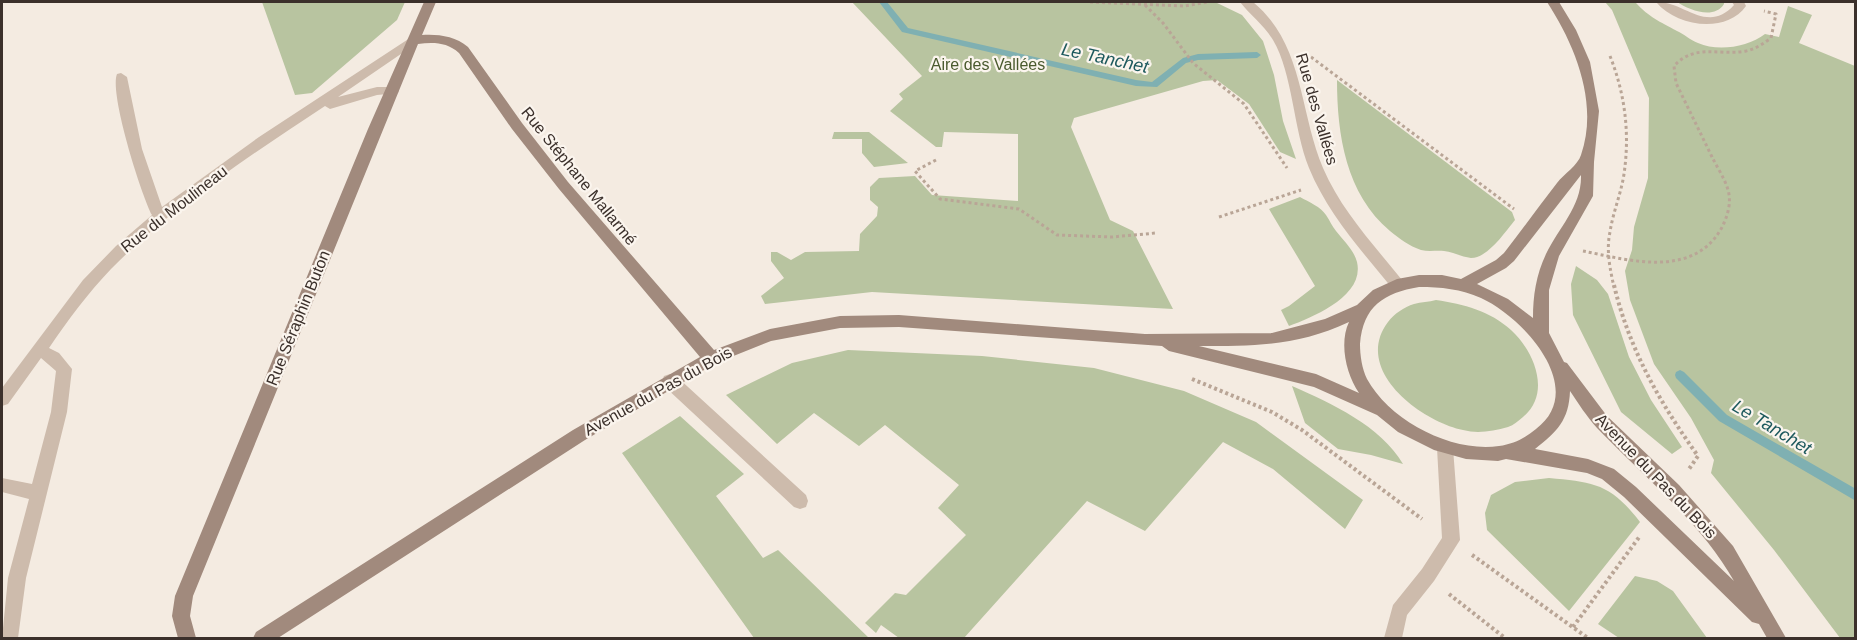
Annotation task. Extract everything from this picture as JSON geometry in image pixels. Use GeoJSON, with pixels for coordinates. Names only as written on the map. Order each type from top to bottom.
{"type":"FeatureCollection","features":[{"type":"Feature","properties":{"kind":"main road","name":"Rue Séraphin Buton"},"geometry":{"type":"LineString","coordinates":[[187,639],[181,616],[184,596],[430,2]]}},
{"type":"Feature","properties":{"kind":"main road"},"geometry":{"type":"LineString","coordinates":[[1543,338],[1542,298],[1545,271],[1586,196],[1592,128],[1592,97],[1585,68],[1569,28],[1553,2]]}},
{"type":"Feature","properties":{"kind":"main road","name":"Rue Stéphane Mallarmé"},"geometry":{"type":"LineString","coordinates":[[413,40],[429,38],[448,41],[465,50],[502,106],[542,158],[658,299],[711,358]]}},
{"type":"Feature","properties":{"kind":"main road"},"geometry":{"type":"LineString","coordinates":[[1462,285],[1501,264],[1509,257],[1563,185],[1588,159]]}},
{"type":"Feature","properties":{"kind":"main road"},"geometry":{"type":"LineString","coordinates":[[1428,280],[1462,285],[1486,293],[1527,320],[1543,338],[1556,361],[1563,385],[1560,408],[1550,428],[1532,443],[1508,452],[1477,454],[1445,448],[1399,425],[1381,409],[1362,383],[1352,357],[1352,332],[1360,310],[1376,294],[1397,284],[1428,280]]}},
{"type":"Feature","properties":{"kind":"main road","name":"Avenue du Pas du Bois"},"geometry":{"type":"LineString","coordinates":[[262,639],[579,435],[711,358],[770,335],[840,322],[927,321],[1061,335],[1145,340],[1272,339],[1328,325],[1360,310]]}},
{"type":"Feature","properties":{"kind":"main road","name":"Avenue du Pas du Bois"},"geometry":{"type":"LineString","coordinates":[[1145,340],[1316,381],[1381,409]]}},
{"type":"Feature","properties":{"kind":"main road","name":"Avenue du Pas du Bois"},"geometry":{"type":"LineString","coordinates":[[1556,361],[1601,421],[1701,519],[1727,552],[1773,633]]}},
{"type":"Feature","properties":{"kind":"main road","name":"Avenue du Pas du Bois"},"geometry":{"type":"LineString","coordinates":[[1508,452],[1588,466],[1608,474],[1630,492],[1773,633]]}},
{"type":"Feature","properties":{"kind":"street","name":"Rue des Vallées"},"geometry":{"type":"LineString","coordinates":[[1246,2],[1279,39],[1291,70],[1296,106],[1304,135],[1333,204],[1397,284]]}},
{"type":"Feature","properties":{"kind":"street"},"geometry":{"type":"LineString","coordinates":[[1662,2],[1686,16],[1704,20],[1723,20],[1734,15],[1739,4]]}},
{"type":"Feature","properties":{"kind":"street","name":"Rue du Moulineau"},"geometry":{"type":"LineString","coordinates":[[2,399],[77,296],[120,251],[159,216],[413,40]]}},
{"type":"Feature","properties":{"kind":"street"},"geometry":{"type":"LineString","coordinates":[[121,77],[127,112],[144,176],[152,204],[159,216]]}},
{"type":"Feature","properties":{"kind":"street","name":"Rue du Moulineau"},"geometry":{"type":"LineString","coordinates":[[302,115],[345,98],[393,90]]}},
{"type":"Feature","properties":{"kind":"street"},"geometry":{"type":"LineString","coordinates":[[9,639],[17,578],[59,412],[64,369],[54,358],[38,349]]}},
{"type":"Feature","properties":{"kind":"street"},"geometry":{"type":"LineString","coordinates":[[670,381],[800,501]]}},
{"type":"Feature","properties":{"kind":"street"},"geometry":{"type":"LineString","coordinates":[[1393,639],[1399,611],[1428,575],[1451,540],[1445,448]]}},
{"type":"Feature","properties":{"kind":"street"},"geometry":{"type":"LineString","coordinates":[[2,485],[38,493]]}},
{"type":"Feature","properties":{"kind":"path"},"geometry":{"type":"LineString","coordinates":[[1090,2],[1184,6],[1209,2]]}},
{"type":"Feature","properties":{"kind":"path"},"geometry":{"type":"LineString","coordinates":[[1609,256],[1670,263],[1687,260],[1703,253],[1726,222],[1730,207],[1728,190],[1676,83],[1674,66],[1686,54],[1745,51],[1760,47],[1771,38],[1776,14],[1739,4]]}},
{"type":"Feature","properties":{"kind":"path"},"geometry":{"type":"LineString","coordinates":[[1145,5],[1178,42],[1193,63],[1244,104],[1291,174]]}},
{"type":"Feature","properties":{"kind":"path"},"geometry":{"type":"LineString","coordinates":[[1609,52],[1621,88],[1626,118],[1625,169],[1609,236],[1612,280],[1632,349],[1673,422],[1698,456],[1684,476]]}},
{"type":"Feature","properties":{"kind":"path"},"geometry":{"type":"LineString","coordinates":[[1306,53],[1514,209]]}},
{"type":"Feature","properties":{"kind":"path"},"geometry":{"type":"LineString","coordinates":[[936,160],[915,171],[940,199],[1019,209],[1057,235],[1112,237],[1156,233]]}},
{"type":"Feature","properties":{"kind":"path"},"geometry":{"type":"LineString","coordinates":[[1219,217],[1302,189],[1296,182]]}},
{"type":"Feature","properties":{"kind":"path"},"geometry":{"type":"LineString","coordinates":[[1573,627],[1646,528]]}},
{"type":"Feature","properties":{"kind":"path"},"geometry":{"type":"LineString","coordinates":[[1428,575],[1454,599],[1505,639]]}},
{"type":"Feature","properties":{"kind":"green space"},"geometry":{"type":"Polygon","coordinates":[[[262,2],[405,2],[397,20],[312,93],[295,95],[262,2]]]}},
{"type":"Feature","properties":{"kind":"green space","name":"Aire des Vallées"},"geometry":{"type":"Polygon","coordinates":[[[852,2],[1215,2],[1242,15],[1263,41],[1274,75],[1283,121],[1296,159],[1280,152],[1249,104],[1217,80],[1203,81],[1074,118],[1071,127],[1110,220],[1133,231],[1173,309],[872,292],[765,304],[761,296],[784,278],[771,261],[771,252],[777,252],[791,260],[805,252],[859,251],[860,234],[877,216],[878,207],[870,200],[870,187],[879,178],[915,176],[932,195],[1018,201],[1018,134],[944,132],[942,147],[936,147],[890,111],[903,99],[899,94],[922,76],[852,2]]]}},
{"type":"Feature","properties":{"kind":"green space"},"geometry":{"type":"Polygon","coordinates":[[[1605,2],[1635,2],[1655,19],[1695,42],[1724,48],[1742,45],[1765,34],[1779,37],[1788,6],[1812,15],[1799,43],[1855,66],[1855,638],[1840,638],[1774,550],[1711,473],[1714,460],[1691,418],[1654,364],[1630,300],[1625,271],[1632,250],[1634,227],[1648,178],[1649,98],[1612,10],[1605,2]]]}},
{"type":"Feature","properties":{"kind":"green space"},"geometry":{"type":"Polygon","coordinates":[[[1677,2],[1724,2],[1724,4],[1720,9],[1708,13],[1688,8],[1677,2]]]}},
{"type":"Feature","properties":{"kind":"green space"},"geometry":{"type":"Polygon","coordinates":[[[1337,80],[1512,212],[1515,220],[1490,249],[1484,254],[1471,258],[1444,251],[1421,250],[1397,237],[1375,216],[1363,200],[1347,162],[1339,122],[1337,80]]]}},
{"type":"Feature","properties":{"kind":"green space"},"geometry":{"type":"Polygon","coordinates":[[[834,132],[869,132],[908,163],[874,167],[862,153],[862,139],[832,139],[834,132]]]}},
{"type":"Feature","properties":{"kind":"green space"},"geometry":{"type":"Polygon","coordinates":[[[1300,197],[1324,212],[1353,253],[1357,262],[1357,274],[1353,285],[1335,303],[1289,326],[1281,310],[1315,286],[1269,209],[1300,197]]]}},
{"type":"Feature","properties":{"kind":"green space"},"geometry":{"type":"Polygon","coordinates":[[[1576,266],[1597,280],[1608,294],[1629,357],[1651,400],[1682,447],[1672,454],[1621,412],[1573,315],[1571,284],[1576,266]]]}},
{"type":"Feature","properties":{"kind":"green space"},"geometry":{"type":"Polygon","coordinates":[[[1436,300],[1466,306],[1485,313],[1503,323],[1527,349],[1537,372],[1537,396],[1532,407],[1514,424],[1480,432],[1446,425],[1411,405],[1396,391],[1385,375],[1379,358],[1379,340],[1388,322],[1407,307],[1436,300]]]}},
{"type":"Feature","properties":{"kind":"green space"},"geometry":{"type":"Polygon","coordinates":[[[848,350],[982,356],[1094,368],[1184,391],[1256,422],[1363,500],[1345,529],[1273,469],[1223,442],[1145,531],[1087,501],[964,638],[899,638],[881,625],[876,633],[865,623],[895,593],[906,595],[966,535],[938,508],[959,485],[885,425],[859,446],[814,413],[777,444],[726,395],[792,363],[848,350]]]}},
{"type":"Feature","properties":{"kind":"green space"},"geometry":{"type":"Polygon","coordinates":[[[1292,386],[1354,417],[1382,438],[1403,464],[1338,449],[1305,423],[1292,386]]]}},
{"type":"Feature","properties":{"kind":"green space"},"geometry":{"type":"Polygon","coordinates":[[[680,416],[744,474],[716,496],[763,558],[778,550],[869,638],[754,638],[622,453],[680,416]]]}},
{"type":"Feature","properties":{"kind":"green space"},"geometry":{"type":"Polygon","coordinates":[[[1549,478],[1578,481],[1600,487],[1620,500],[1640,522],[1569,611],[1487,530],[1485,513],[1491,495],[1515,482],[1549,478]]]}},
{"type":"Feature","properties":{"kind":"green space"},"geometry":{"type":"Polygon","coordinates":[[[1635,576],[1657,581],[1673,591],[1707,638],[1619,638],[1598,624],[1635,576]]]}},
{"type":"Feature","properties":{"kind":"waterway","name":"Le Tanchet"},"geometry":{"type":"LineString","coordinates":[[883,2],[905,30],[1136,83],[1154,85],[1183,61],[1198,57],[1257,55]]}},
{"type":"Feature","properties":{"kind":"waterway","name":"Le Tanchet"},"geometry":{"type":"LineString","coordinates":[[1680,375],[1723,418],[1856,496]]}}]}
